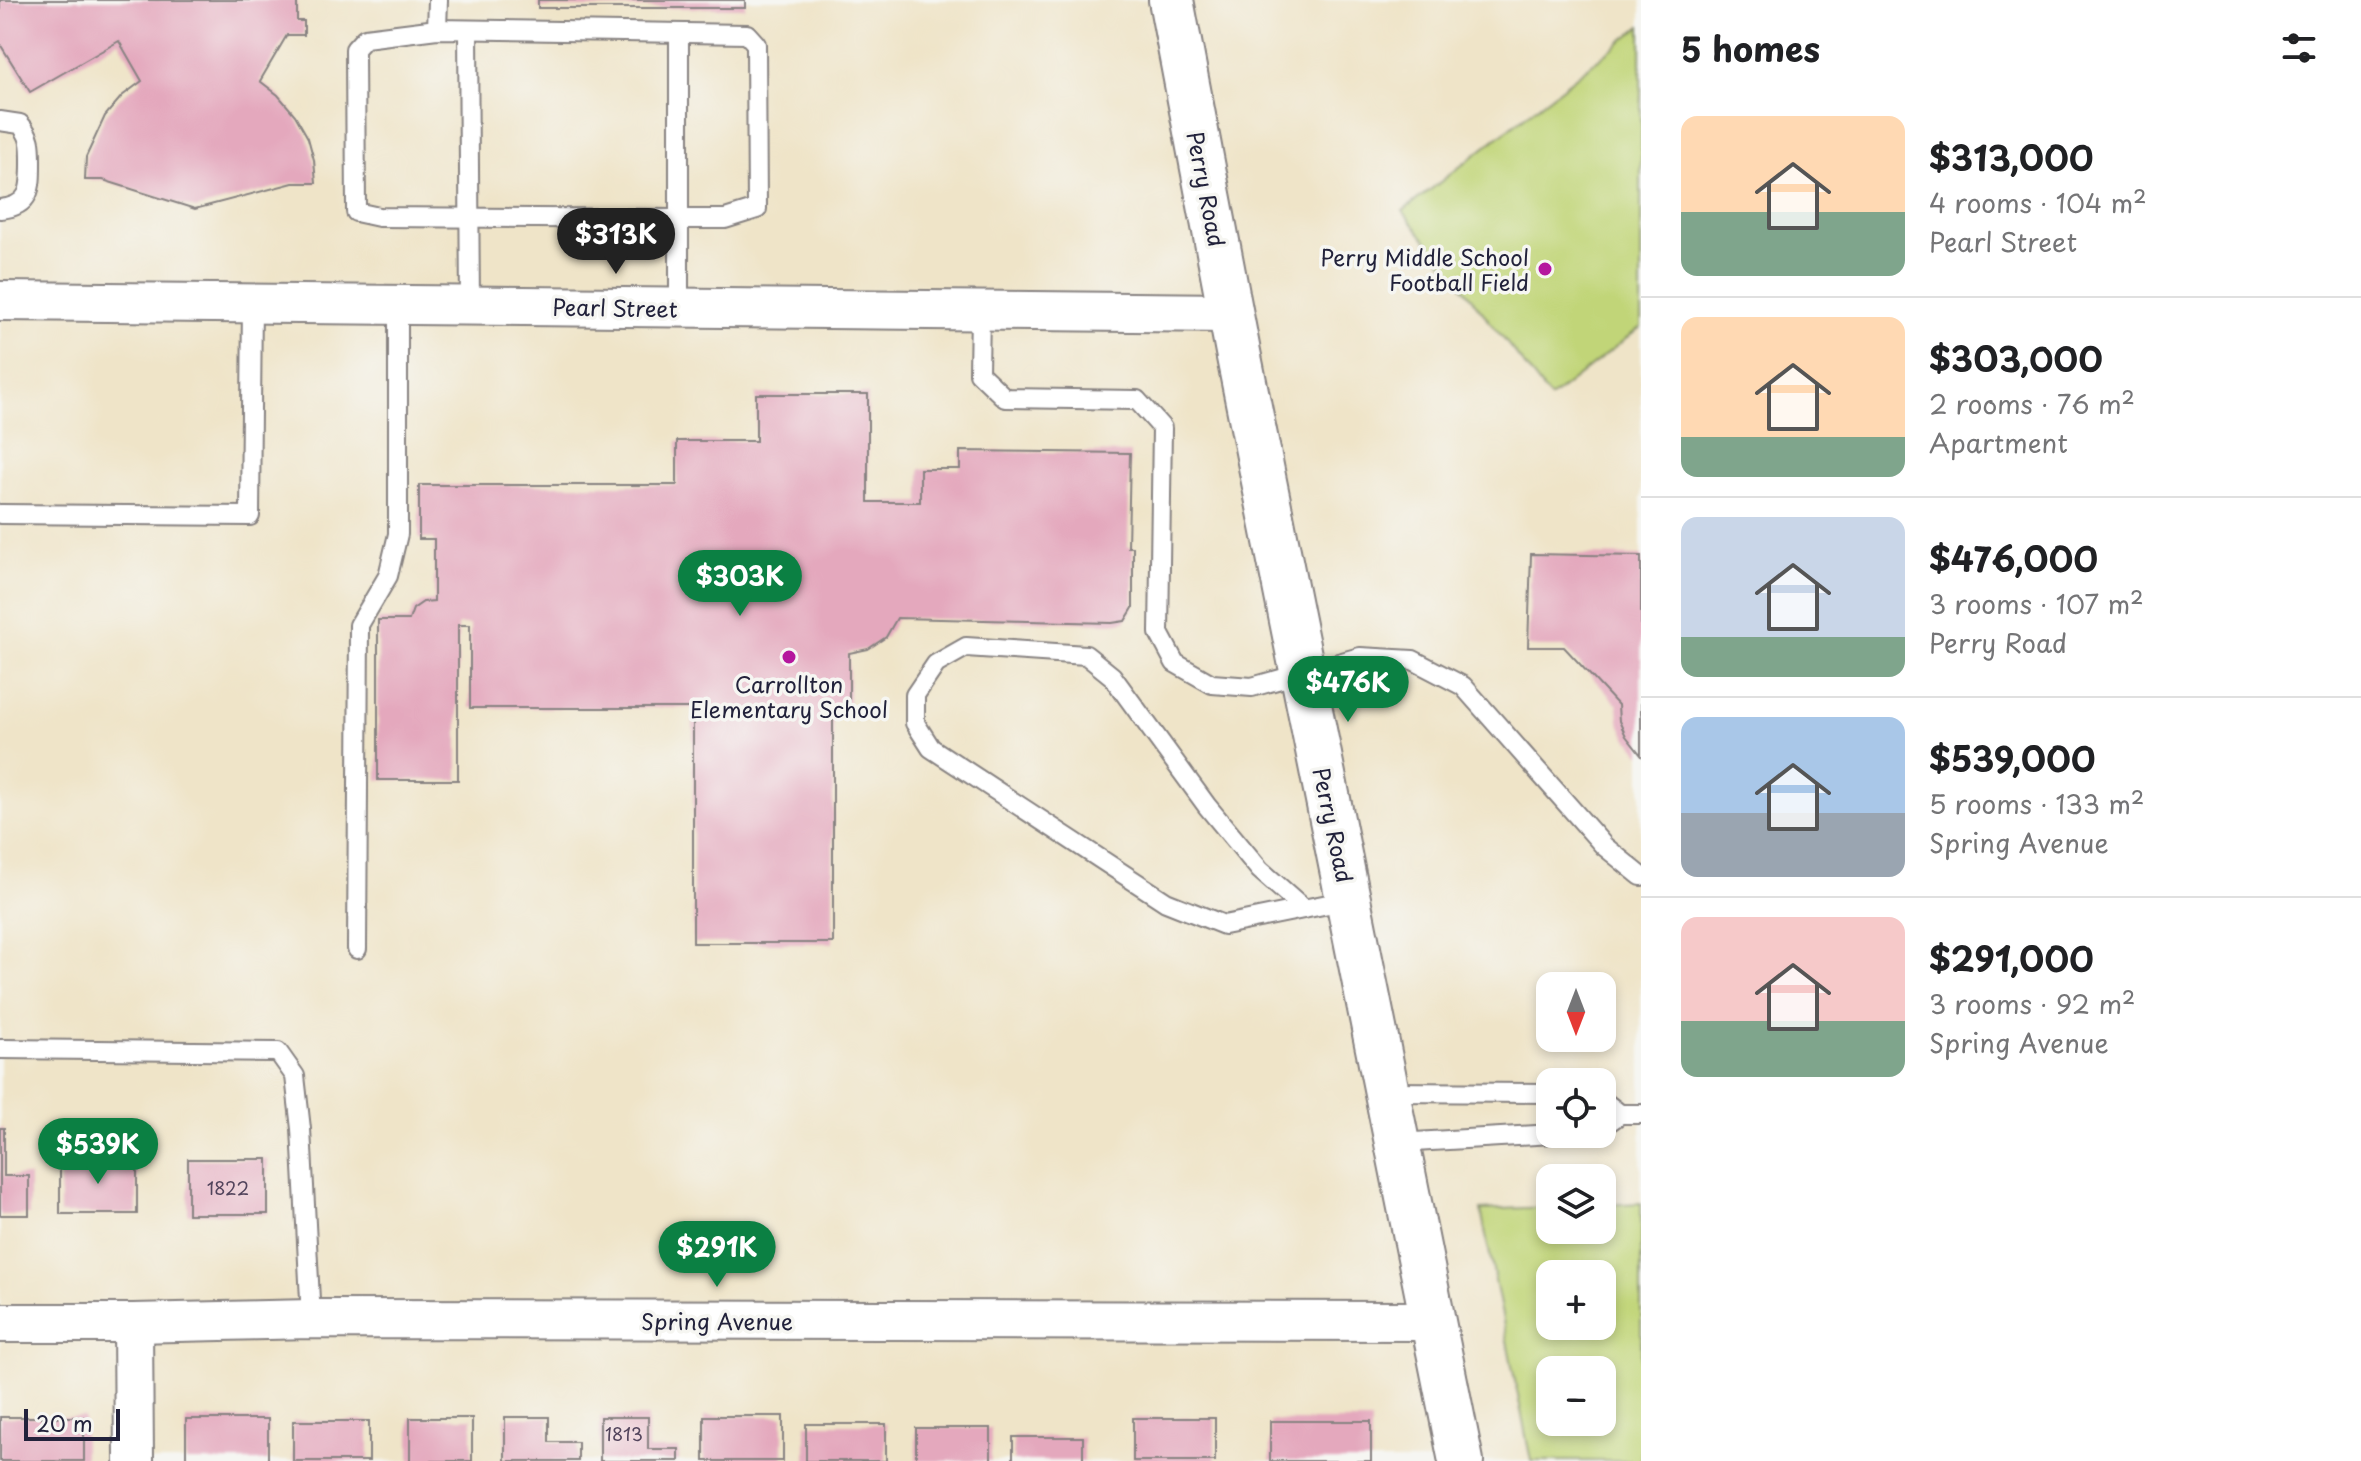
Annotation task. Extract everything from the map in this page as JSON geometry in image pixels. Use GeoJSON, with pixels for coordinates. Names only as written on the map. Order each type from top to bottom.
{"type":"FeatureCollection","features":[{"type":"Feature","properties":{"kind":"street","name":"Perry Road"},"geometry":{"type":"LineString","coordinates":[[1171,0],[1461,1461]]}},
{"type":"Feature","properties":{"kind":"street","name":"Pearl Street"},"geometry":{"type":"LineString","coordinates":[[0,301],[1231,313]]}},
{"type":"Feature","properties":{"kind":"street","name":"Spring Avenue"},"geometry":{"type":"LineString","coordinates":[[0,1323],[311,1319],[1433,1321]]}},
{"type":"Feature","properties":{"kind":"street"},"geometry":{"type":"LineString","coordinates":[[133,1323],[134,1461]]}},
{"type":"Feature","properties":{"kind":"lane"},"geometry":{"type":"LineString","coordinates":[[437,29],[438,0]]}},
{"type":"Feature","properties":{"kind":"lane"},"geometry":{"type":"LineString","coordinates":[[437,29],[468,30],[747,34],[756,44],[757,209],[725,219],[379,217],[356,212],[355,49],[365,38],[437,29]]}},
{"type":"Feature","properties":{"kind":"lane"},"geometry":{"type":"LineString","coordinates":[[468,30],[470,306]]}},
{"type":"Feature","properties":{"kind":"lane"},"geometry":{"type":"LineString","coordinates":[[679,34],[679,308]]}},
{"type":"Feature","properties":{"kind":"lane"},"geometry":{"type":"LineString","coordinates":[[0,121],[20,124],[28,133],[31,142],[31,189],[22,202],[0,209]]}},
{"type":"Feature","properties":{"kind":"lane"},"geometry":{"type":"LineString","coordinates":[[0,514],[250,516],[252,303]]}},
{"type":"Feature","properties":{"kind":"lane"},"geometry":{"type":"LineString","coordinates":[[357,949],[359,625],[388,576],[398,534],[398,304]]}},
{"type":"Feature","properties":{"kind":"lane"},"geometry":{"type":"LineString","coordinates":[[980,311],[979,373],[1005,398],[1137,400],[1162,428],[1159,633],[1175,663],[1212,684],[1252,687],[1360,657],[1413,660],[1463,686],[1604,846],[1641,876]]}},
{"type":"Feature","properties":{"kind":"lane"},"geometry":{"type":"LineString","coordinates":[[1302,907],[1260,870],[1207,806],[1112,676],[1086,655],[966,647],[936,664],[915,695],[915,723],[931,748],[1166,902],[1224,925],[1349,899]]}},
{"type":"Feature","properties":{"kind":"lane"},"geometry":{"type":"LineString","coordinates":[[0,1049],[278,1052],[295,1076],[301,1129],[311,1319]]}},
{"type":"Feature","properties":{"kind":"lane"},"geometry":{"type":"LineString","coordinates":[[1388,1092],[1536,1093]]}},
{"type":"Feature","properties":{"kind":"lane"},"geometry":{"type":"LineString","coordinates":[[1616,1111],[1620,1114]]}},
{"type":"Feature","properties":{"kind":"lane"},"geometry":{"type":"LineString","coordinates":[[1616,1117],[1620,1114],[1641,1114]]}},
{"type":"Feature","properties":{"kind":"lane"},"geometry":{"type":"LineString","coordinates":[[1397,1143],[1536,1135]]}},
{"type":"Feature","properties":{"kind":"green space","name":"Perry Middle School Football Field"},"geometry":{"type":"Polygon","coordinates":[[[1641,26],[1641,327],[1550,398],[1403,211],[1641,26]]]}},
{"type":"Feature","properties":{"kind":"green space"},"geometry":{"type":"Polygon","coordinates":[[[1641,1203],[1641,1461],[1531,1461],[1481,1210],[1536,1208],[1536,1244],[1616,1244],[1616,1204],[1641,1203]]]}},
{"type":"Feature","properties":{"kind":"building"},"geometry":{"type":"Polygon","coordinates":[[[0,0],[297,0],[297,21],[304,21],[304,35],[287,35],[260,81],[278,95],[295,115],[308,138],[316,183],[293,183],[195,209],[103,180],[85,180],[86,157],[105,116],[122,96],[142,81],[119,41],[30,92],[0,44],[0,0]]]}},
{"type":"Feature","properties":{"kind":"building"},"geometry":{"type":"Polygon","coordinates":[[[538,0],[745,0],[745,8],[538,8],[538,0]]]}},
{"type":"Feature","properties":{"kind":"building"},"geometry":{"type":"Polygon","coordinates":[[[756,394],[868,394],[868,502],[920,502],[920,469],[960,469],[960,451],[1130,453],[1128,547],[1133,547],[1133,608],[1125,621],[897,618],[886,637],[868,649],[849,653],[849,708],[833,708],[833,943],[693,943],[693,708],[470,708],[470,625],[458,625],[458,780],[378,780],[378,620],[409,620],[413,609],[423,602],[434,601],[434,539],[419,539],[419,485],[677,485],[677,441],[756,441],[756,394]]]}},
{"type":"Feature","properties":{"kind":"building"},"geometry":{"type":"Polygon","coordinates":[[[1531,554],[1641,556],[1641,755],[1619,721],[1618,705],[1564,647],[1528,647],[1531,554]]]}},
{"type":"Feature","properties":{"kind":"building"},"geometry":{"type":"Polygon","coordinates":[[[0,1128],[4,1128],[4,1176],[29,1176],[29,1215],[0,1215],[0,1128]]]}},
{"type":"Feature","properties":{"kind":"building"},"geometry":{"type":"Polygon","coordinates":[[[60,1158],[137,1158],[137,1214],[60,1214],[60,1158]]]}},
{"type":"Feature","properties":{"kind":"building"},"geometry":{"type":"Polygon","coordinates":[[[188,1159],[268,1159],[268,1214],[188,1214],[188,1159]]]}},
{"type":"Feature","properties":{"kind":"building"},"geometry":{"type":"Polygon","coordinates":[[[704,1416],[783,1416],[783,1461],[704,1461],[704,1416]]]}},
{"type":"Feature","properties":{"kind":"building"},"geometry":{"type":"Polygon","coordinates":[[[0,1417],[84,1417],[84,1461],[0,1461],[0,1417]]]}},
{"type":"Feature","properties":{"kind":"building"},"geometry":{"type":"Polygon","coordinates":[[[505,1417],[549,1417],[549,1442],[578,1442],[578,1461],[505,1461],[505,1417]]]}},
{"type":"Feature","properties":{"kind":"building"},"geometry":{"type":"Polygon","coordinates":[[[600,1417],[648,1417],[648,1449],[679,1449],[679,1461],[600,1461],[600,1417]]]}},
{"type":"Feature","properties":{"kind":"building"},"geometry":{"type":"Polygon","coordinates":[[[410,1418],[472,1418],[472,1461],[410,1461],[410,1418]]]}},
{"type":"Feature","properties":{"kind":"building"},"geometry":{"type":"Polygon","coordinates":[[[1133,1418],[1215,1418],[1215,1461],[1133,1461],[1133,1418]]]}},
{"type":"Feature","properties":{"kind":"building"},"geometry":{"type":"Polygon","coordinates":[[[186,1419],[268,1419],[268,1461],[186,1461],[186,1419]]]}},
{"type":"Feature","properties":{"kind":"building"},"geometry":{"type":"Polygon","coordinates":[[[293,1421],[369,1421],[369,1461],[293,1461],[293,1421]]]}},
{"type":"Feature","properties":{"kind":"building"},"geometry":{"type":"Polygon","coordinates":[[[1270,1421],[1371,1421],[1371,1461],[1270,1461],[1270,1421]]]}},
{"type":"Feature","properties":{"kind":"building"},"geometry":{"type":"Polygon","coordinates":[[[806,1424],[886,1424],[886,1461],[806,1461],[806,1424]]]}},
{"type":"Feature","properties":{"kind":"building"},"geometry":{"type":"Polygon","coordinates":[[[916,1428],[991,1428],[991,1461],[916,1461],[916,1428]]]}},
{"type":"Feature","properties":{"kind":"building"},"geometry":{"type":"Polygon","coordinates":[[[1013,1437],[1083,1437],[1083,1461],[1013,1461],[1013,1437]]]}},
{"type":"Feature","properties":{"kind":"place","name":"Perry Middle School Football Field"},"geometry":{"type":"Point","coordinates":[1545,269]}},
{"type":"Feature","properties":{"kind":"place","name":"Carrollton Elementary School"},"geometry":{"type":"Point","coordinates":[789,657]}}]}
